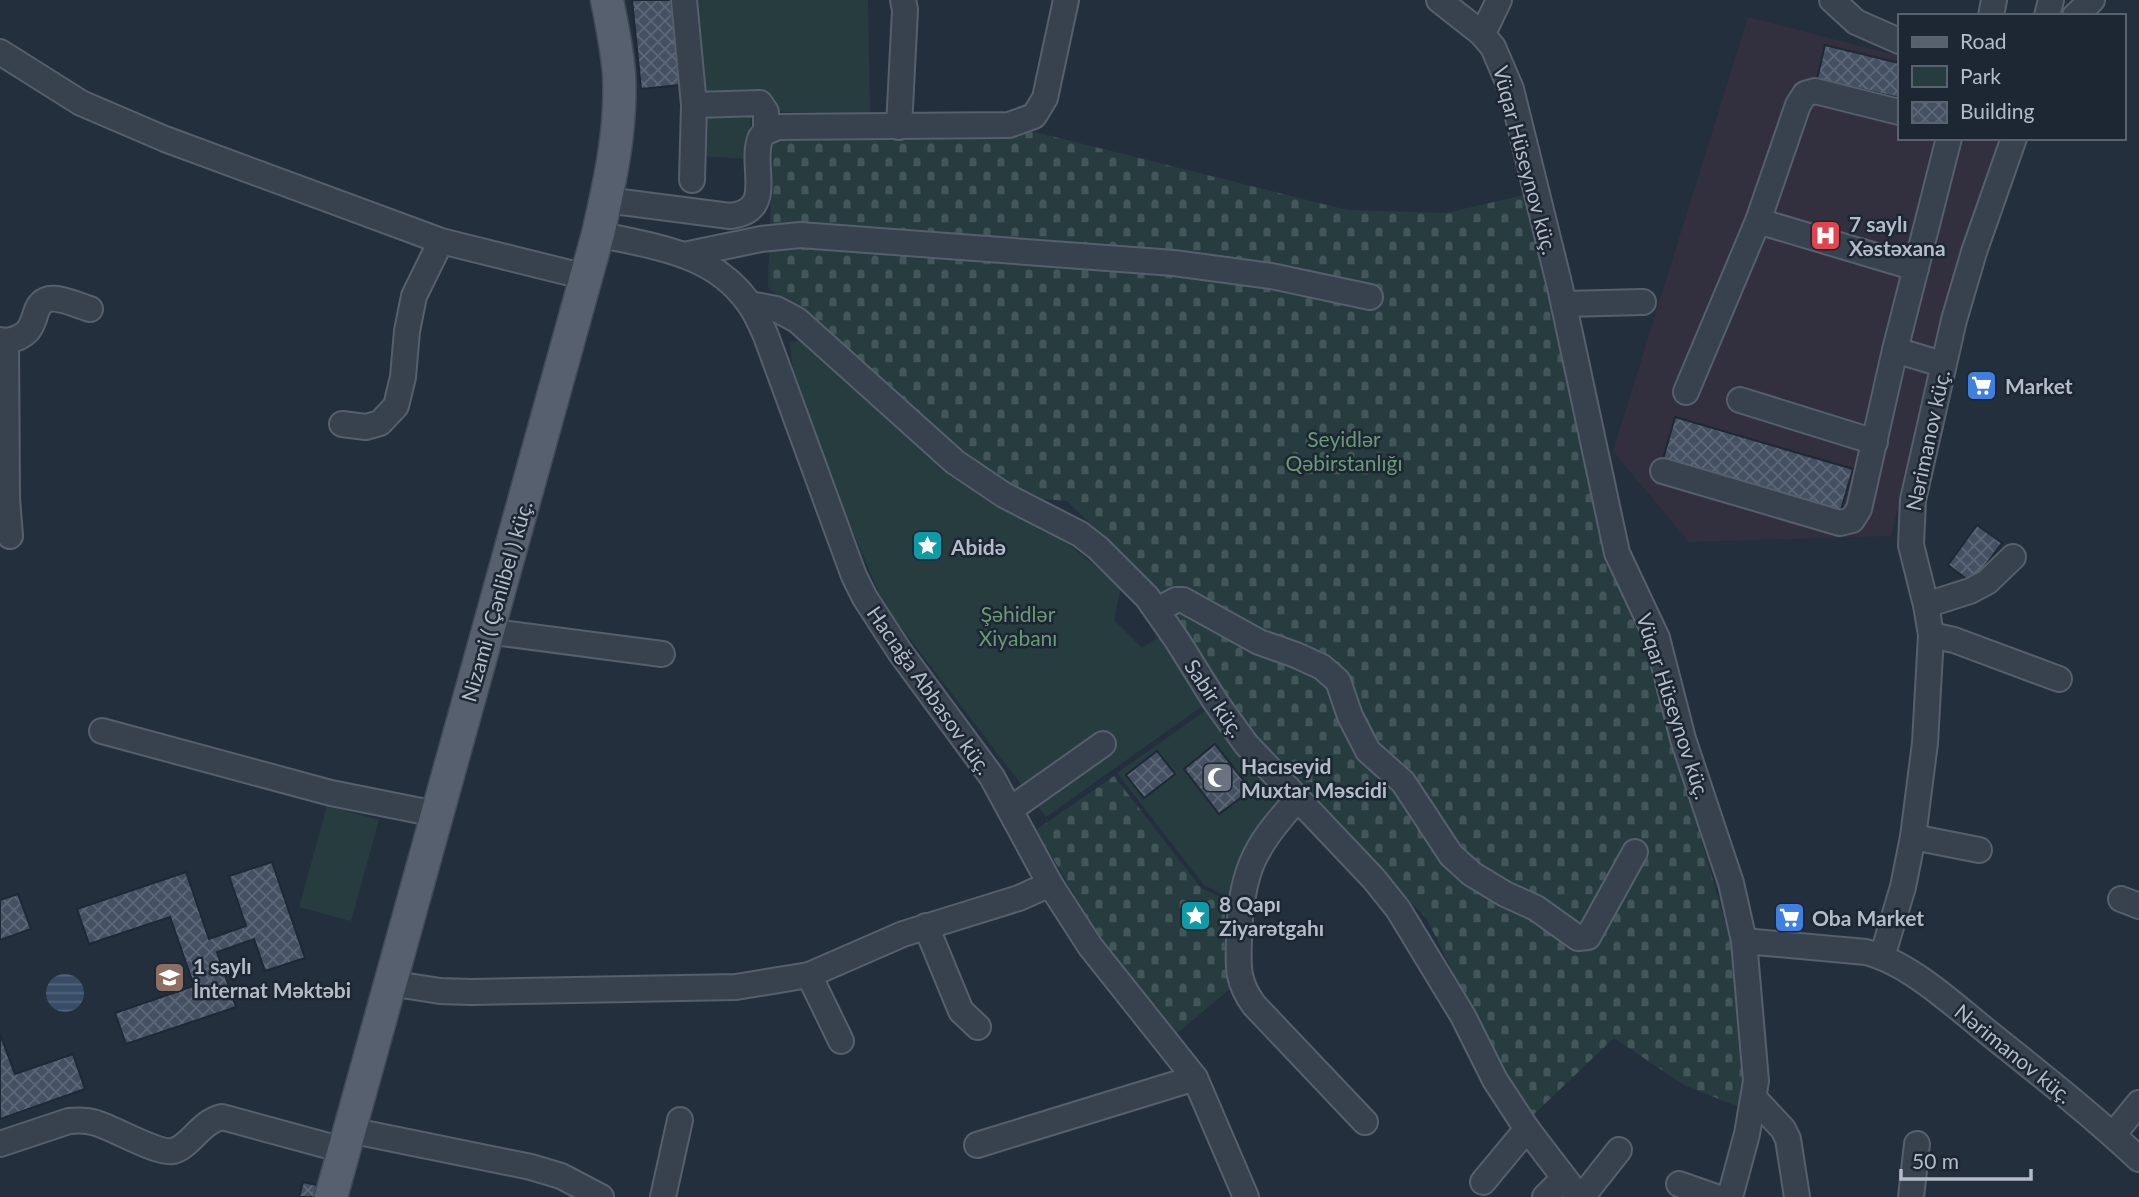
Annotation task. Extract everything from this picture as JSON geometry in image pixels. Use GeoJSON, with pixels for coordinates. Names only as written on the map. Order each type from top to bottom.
{"type":"FeatureCollection","features":[{"type":"Feature","properties":{"kind":"main road","name":"Nizami ( Çənlibel ) küç."},"geometry":{"type":"LineString","coordinates":[[331,1197],[606,200],[615,149],[619,75],[607,0]]}},
{"type":"Feature","properties":{"kind":"street"},"geometry":{"type":"LineString","coordinates":[[684,0],[694,105],[692,180]]}},
{"type":"Feature","properties":{"kind":"street"},"geometry":{"type":"LineString","coordinates":[[899,127],[905,10],[903,0]]}},
{"type":"Feature","properties":{"kind":"street"},"geometry":{"type":"LineString","coordinates":[[606,200],[730,216],[740,215],[750,209],[758,196],[760,139],[766,132],[778,127],[1009,125],[1034,116],[1045,98],[1066,0]]}},
{"type":"Feature","properties":{"kind":"street","name":"Vüqar Hüseynov küç."},"geometry":{"type":"LineString","coordinates":[[1439,0],[1481,33],[1500,61],[1511,89],[1564,304],[1617,553],[1657,638],[1683,739],[1731,883],[1744,942],[1755,1060],[1754,1098],[1730,1197]]}},
{"type":"Feature","properties":{"kind":"street"},"geometry":{"type":"LineString","coordinates":[[1481,33],[1499,0]]}},
{"type":"Feature","properties":{"kind":"street"},"geometry":{"type":"LineString","coordinates":[[1832,0],[1856,22],[1898,41]]}},
{"type":"Feature","properties":{"kind":"street"},"geometry":{"type":"LineString","coordinates":[[2077,14],[2092,0]]}},
{"type":"Feature","properties":{"kind":"street"},"geometry":{"type":"LineString","coordinates":[[0,52],[53,86],[108,116],[190,149],[441,241],[586,277]]}},
{"type":"Feature","properties":{"kind":"street"},"geometry":{"type":"LineString","coordinates":[[1686,392],[1758,222],[1798,105],[1805,94],[1815,91],[1898,112]]}},
{"type":"Feature","properties":{"kind":"street"},"geometry":{"type":"LineString","coordinates":[[694,105],[760,103],[766,112],[766,132]]}},
{"type":"Feature","properties":{"kind":"street"},"geometry":{"type":"LineString","coordinates":[[1663,471],[1840,523],[1853,520],[1859,509],[1895,351],[1948,140]]}},
{"type":"Feature","properties":{"kind":"street","name":"Nərimanov küç."},"geometry":{"type":"LineString","coordinates":[[1882,957],[1903,887],[1913,837],[1925,743],[1930,635],[1926,605],[1911,545],[1910,524],[1942,365],[1974,253],[2013,140]]}},
{"type":"Feature","properties":{"kind":"street"},"geometry":{"type":"LineString","coordinates":[[1758,222],[1916,268]]}},
{"type":"Feature","properties":{"kind":"street","name":"Hacıağa Abbasov küç."},"geometry":{"type":"LineString","coordinates":[[598,234],[684,255],[717,270],[750,304],[766,336],[854,576],[865,598],[900,652],[992,777],[1011,808],[1049,884],[1090,946],[1195,1078],[1246,1197]]}},
{"type":"Feature","properties":{"kind":"street"},"geometry":{"type":"LineString","coordinates":[[684,255],[761,239],[800,235],[1174,263],[1270,276],[1370,297]]}},
{"type":"Feature","properties":{"kind":"street"},"geometry":{"type":"LineString","coordinates":[[342,424],[366,427],[380,423],[396,406],[404,377],[407,331],[414,296],[441,241]]}},
{"type":"Feature","properties":{"kind":"street"},"geometry":{"type":"LineString","coordinates":[[10,536],[4,499],[3,340],[24,336],[41,304],[47,300],[55,299],[90,309]]}},
{"type":"Feature","properties":{"kind":"street"},"geometry":{"type":"LineString","coordinates":[[1564,304],[1643,302]]}},
{"type":"Feature","properties":{"kind":"street","name":"Sabir küç."},"geometry":{"type":"LineString","coordinates":[[750,304],[776,309],[797,320],[955,462],[1004,495],[1080,534],[1098,548],[1157,610],[1224,715],[1246,744],[1346,849],[1398,909],[1463,1016],[1495,1080],[1527,1129],[1581,1197]]}},
{"type":"Feature","properties":{"kind":"street"},"geometry":{"type":"LineString","coordinates":[[1895,351],[1942,365]]}},
{"type":"Feature","properties":{"kind":"street"},"geometry":{"type":"LineString","coordinates":[[1740,400],[1875,442]]}},
{"type":"Feature","properties":{"kind":"street"},"geometry":{"type":"LineString","coordinates":[[1926,605],[1970,591],[1987,582],[2013,557]]}},
{"type":"Feature","properties":{"kind":"street"},"geometry":{"type":"LineString","coordinates":[[1157,610],[1176,600],[1183,600],[1259,642],[1322,667],[1338,681],[1350,716],[1368,751],[1403,782],[1451,855],[1472,874],[1505,894],[1536,908],[1578,938],[1588,937],[1597,924],[1635,852]]}},
{"type":"Feature","properties":{"kind":"street"},"geometry":{"type":"LineString","coordinates":[[487,631],[662,654]]}},
{"type":"Feature","properties":{"kind":"street"},"geometry":{"type":"LineString","coordinates":[[1930,635],[1954,640],[2059,679]]}},
{"type":"Feature","properties":{"kind":"street"},"geometry":{"type":"LineString","coordinates":[[102,731],[331,793],[436,814]]}},
{"type":"Feature","properties":{"kind":"street"},"geometry":{"type":"LineString","coordinates":[[1011,808],[1103,744]]}},
{"type":"Feature","properties":{"kind":"street"},"geometry":{"type":"LineString","coordinates":[[1297,800],[1266,835],[1244,884],[1240,900],[1239,978],[1243,991],[1254,1005],[1365,1122]]}},
{"type":"Feature","properties":{"kind":"street"},"geometry":{"type":"LineString","coordinates":[[1913,837],[1979,850]]}},
{"type":"Feature","properties":{"kind":"street"},"geometry":{"type":"LineString","coordinates":[[389,983],[471,992],[722,987],[774,982],[809,975],[926,926],[1019,898],[1049,884]]}},
{"type":"Feature","properties":{"kind":"street"},"geometry":{"type":"LineString","coordinates":[[926,926],[961,1011],[978,1027]]}},
{"type":"Feature","properties":{"kind":"street","name":"Nərimanov küç."},"geometry":{"type":"LineString","coordinates":[[1744,942],[1866,952],[1902,967],[1949,1001],[2139,1159]]}},
{"type":"Feature","properties":{"kind":"street"},"geometry":{"type":"LineString","coordinates":[[809,975],[841,1041]]}},
{"type":"Feature","properties":{"kind":"street"},"geometry":{"type":"LineString","coordinates":[[977,1144],[1195,1078]]}},
{"type":"Feature","properties":{"kind":"street"},"geometry":{"type":"LineString","coordinates":[[1754,1098],[1783,1129],[1788,1139],[1797,1197]]}},
{"type":"Feature","properties":{"kind":"street"},"geometry":{"type":"LineString","coordinates":[[2113,1135],[2139,1103]]}},
{"type":"Feature","properties":{"kind":"street"},"geometry":{"type":"LineString","coordinates":[[0,1144],[69,1121],[80,1120],[95,1122],[161,1150],[174,1151],[210,1120],[222,1117],[346,1140],[531,1167],[588,1193]]}},
{"type":"Feature","properties":{"kind":"street"},"geometry":{"type":"LineString","coordinates":[[663,1197],[681,1120]]}},
{"type":"Feature","properties":{"kind":"street"},"geometry":{"type":"LineString","coordinates":[[1483,1182],[1527,1129]]}},
{"type":"Feature","properties":{"kind":"street"},"geometry":{"type":"LineString","coordinates":[[1910,1197],[1916,1144]]}},
{"type":"Feature","properties":{"kind":"street"},"geometry":{"type":"LineString","coordinates":[[1581,1197],[1619,1150]]}},
{"type":"Feature","properties":{"kind":"street"},"geometry":{"type":"LineString","coordinates":[[1545,1197],[1564,1178]]}},
{"type":"Feature","properties":{"kind":"street"},"geometry":{"type":"LineString","coordinates":[[1679,1184],[1716,1197]]}},
{"type":"Feature","properties":{"kind":"shaded area","name":"7 saylı Xəstəxana"},"geometry":{"type":"Polygon","coordinates":[[[1748,17],[1898,56],[1898,140],[2002,140],[1940,332],[1891,536],[1689,542],[1613,451],[1748,17]]]}},
{"type":"Feature","properties":{"kind":"green space"},"geometry":{"type":"Polygon","coordinates":[[[692,0],[868,0],[870,114],[752,111],[746,159],[701,156],[692,0]]]}},
{"type":"Feature","properties":{"kind":"green space","name":"Seyidlər Qəbirstanlığı"},"geometry":{"type":"Polygon","coordinates":[[[1035,132],[1347,210],[1447,213],[1528,194],[1575,391],[1608,568],[1650,638],[1680,767],[1730,939],[1746,1110],[1684,1085],[1614,1038],[1530,1118],[1506,1082],[1427,919],[1221,701],[1139,571],[1067,501],[1042,499],[1012,486],[977,465],[768,287],[773,138],[1035,132]]]}},
{"type":"Feature","properties":{"kind":"green space","name":"Şəhidlər Xiyabanı"},"geometry":{"type":"Polygon","coordinates":[[[802,339],[1121,587],[1114,620],[1142,648],[1160,636],[1204,705],[1046,817],[884,605],[815,440],[793,371],[790,343],[802,339]]]}},
{"type":"Feature","properties":{"kind":"green space"},"geometry":{"type":"Polygon","coordinates":[[[1208,709],[1284,799],[1253,840],[1228,897],[1204,885],[1117,773],[1208,709]]]}},
{"type":"Feature","properties":{"kind":"green space"},"geometry":{"type":"Polygon","coordinates":[[[1114,776],[1201,888],[1227,900],[1225,944],[1232,987],[1175,1035],[1108,951],[1036,830],[1114,776]]]}},
{"type":"Feature","properties":{"kind":"green space"},"geometry":{"type":"Polygon","coordinates":[[[327,806],[379,820],[351,921],[299,907],[327,806]]]}},
{"type":"Feature","properties":{"kind":"water"},"geometry":{"type":"Polygon","coordinates":[[[65,974],[78,980],[84,993],[78,1006],[65,1012],[52,1006],[46,993],[52,980],[65,974]]]}},
{"type":"Feature","properties":{"kind":"building"},"geometry":{"type":"Polygon","coordinates":[[[632,0],[671,0],[680,85],[641,89],[632,0]]]}},
{"type":"Feature","properties":{"kind":"building"},"geometry":{"type":"Polygon","coordinates":[[[1825,45],[1898,63],[1898,98],[1817,79],[1825,45]]]}},
{"type":"Feature","properties":{"kind":"building"},"geometry":{"type":"Polygon","coordinates":[[[1675,417],[1853,469],[1841,510],[1663,459],[1675,417]]]}},
{"type":"Feature","properties":{"kind":"building"},"geometry":{"type":"Polygon","coordinates":[[[1977,525],[2002,543],[1972,583],[1948,565],[1977,525]]]}},
{"type":"Feature","properties":{"kind":"building"},"geometry":{"type":"Polygon","coordinates":[[[1215,744],[1251,790],[1219,814],[1184,769],[1215,744]]]}},
{"type":"Feature","properties":{"kind":"building"},"geometry":{"type":"Polygon","coordinates":[[[1157,751],[1175,774],[1144,798],[1126,775],[1157,751]]]}},
{"type":"Feature","properties":{"kind":"building"},"geometry":{"type":"Polygon","coordinates":[[[272,862],[305,958],[265,971],[254,939],[217,952],[236,1007],[126,1044],[115,1013],[194,986],[170,917],[89,944],[77,909],[186,872],[209,939],[246,926],[229,876],[272,862]]]}},
{"type":"Feature","properties":{"kind":"building"},"geometry":{"type":"Polygon","coordinates":[[[18,894],[31,929],[0,940],[0,900],[18,894]]]}},
{"type":"Feature","properties":{"kind":"building"},"geometry":{"type":"Polygon","coordinates":[[[0,1034],[15,1074],[73,1054],[85,1089],[0,1119],[0,1034]]]}},
{"type":"Feature","properties":{"kind":"building"},"geometry":{"type":"Polygon","coordinates":[[[303,1182],[321,1186],[318,1197],[299,1197],[303,1182]]]}},
{"type":"Feature","properties":{"kind":"place","name":"7 saylı Xəstəxana"},"geometry":{"type":"Point","coordinates":[1826,235]}},
{"type":"Feature","properties":{"kind":"place","name":"Market"},"geometry":{"type":"Point","coordinates":[1982,385]}},
{"type":"Feature","properties":{"kind":"place","name":"Abidə"},"geometry":{"type":"Point","coordinates":[928,546]}},
{"type":"Feature","properties":{"kind":"place","name":"Hacıseyid Muxtar Məscidi"},"geometry":{"type":"Point","coordinates":[1218,777]}},
{"type":"Feature","properties":{"kind":"place","name":"8 Qapı Ziyarətgahı"},"geometry":{"type":"Point","coordinates":[1196,915]}},
{"type":"Feature","properties":{"kind":"place","name":"Oba Market"},"geometry":{"type":"Point","coordinates":[1789,917]}},
{"type":"Feature","properties":{"kind":"place","name":"1 saylı İnternat Məktəbi"},"geometry":{"type":"Point","coordinates":[170,977]}}]}
